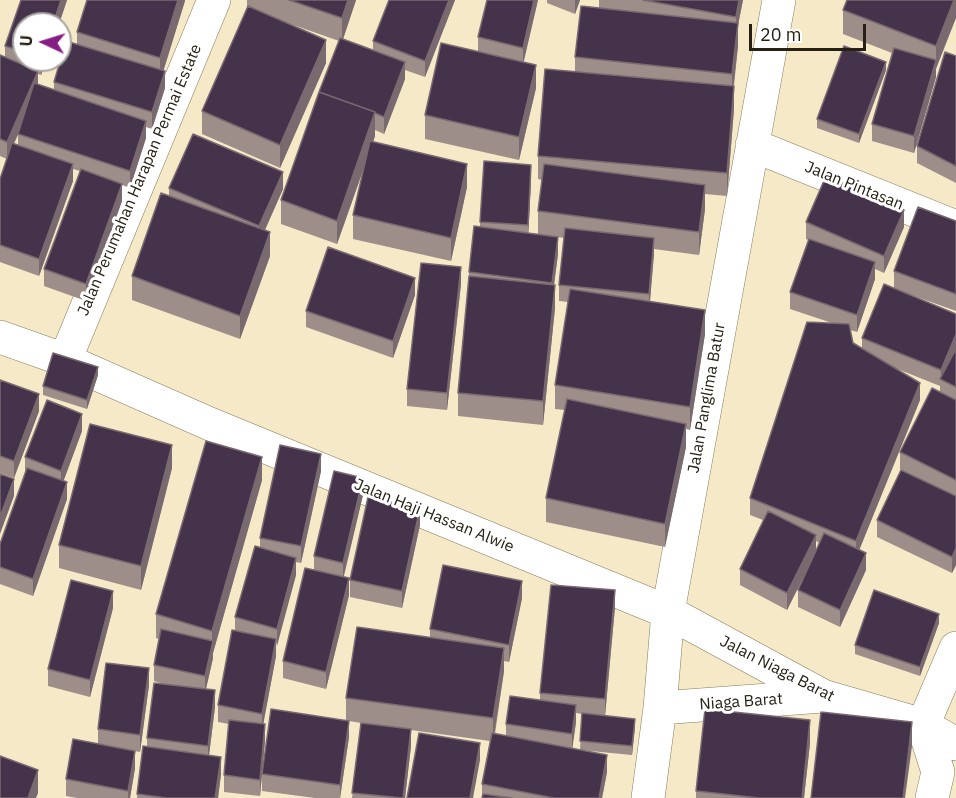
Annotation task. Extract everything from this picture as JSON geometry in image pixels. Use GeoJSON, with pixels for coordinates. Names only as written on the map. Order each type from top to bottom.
{"type":"FeatureCollection","features":[{"type":"Feature","properties":{"kind":"street","name":"Jalan Perumahan Harapan Permai Estate"},"geometry":{"type":"LineString","coordinates":[[65,360],[214,0]]}},
{"type":"Feature","properties":{"kind":"street","name":"Jalan Panglima Batur"},"geometry":{"type":"LineString","coordinates":[[648,798],[660,708],[668,612],[779,0]]}},
{"type":"Feature","properties":{"kind":"street","name":"Jalan Pintasan"},"geometry":{"type":"LineString","coordinates":[[752,145],[956,227]]}},
{"type":"Feature","properties":{"kind":"street","name":"Jalan Haji Hassan Alwie"},"geometry":{"type":"LineString","coordinates":[[0,338],[65,360],[210,424],[668,612]]}},
{"type":"Feature","properties":{"kind":"street","name":"Jalan Niaga Barat"},"geometry":{"type":"LineString","coordinates":[[668,612],[823,696],[923,725],[956,744]]}},
{"type":"Feature","properties":{"kind":"street"},"geometry":{"type":"LineString","coordinates":[[942,777],[923,725],[956,648]]}},
{"type":"Feature","properties":{"kind":"street","name":"Niaga Barat"},"geometry":{"type":"LineString","coordinates":[[660,708],[823,696]]}},
{"type":"Feature","properties":{"kind":"building"},"geometry":{"type":"Polygon","coordinates":[[[21,0],[61,0],[57,12],[17,12],[21,0]]]}},
{"type":"Feature","properties":{"kind":"building"},"geometry":{"type":"Polygon","coordinates":[[[87,0],[178,0],[160,58],[77,32],[87,0]]]}},
{"type":"Feature","properties":{"kind":"building"},"geometry":{"type":"Polygon","coordinates":[[[289,0],[348,0],[342,18],[289,0]]]}},
{"type":"Feature","properties":{"kind":"building"},"geometry":{"type":"Polygon","coordinates":[[[389,0],[449,0],[425,61],[373,41],[389,0]]]}},
{"type":"Feature","properties":{"kind":"building"},"geometry":{"type":"Polygon","coordinates":[[[487,0],[534,0],[523,48],[478,37],[487,0]]]}},
{"type":"Feature","properties":{"kind":"building"},"geometry":{"type":"Polygon","coordinates":[[[643,0],[739,0],[736,17],[643,0]]]}},
{"type":"Feature","properties":{"kind":"building"},"geometry":{"type":"Polygon","coordinates":[[[847,0],[954,0],[936,46],[843,10],[847,0]]]}},
{"type":"Feature","properties":{"kind":"building"},"geometry":{"type":"Polygon","coordinates":[[[248,6],[326,40],[280,145],[202,111],[248,6]]]}},
{"type":"Feature","properties":{"kind":"building"},"geometry":{"type":"Polygon","coordinates":[[[581,6],[738,23],[732,74],[575,57],[581,6]]]}},
{"type":"Feature","properties":{"kind":"building"},"geometry":{"type":"Polygon","coordinates":[[[12,26],[12,48],[5,46],[12,26]]]}},
{"type":"Feature","properties":{"kind":"building"},"geometry":{"type":"Polygon","coordinates":[[[340,38],[405,62],[384,117],[319,92],[340,38]]]}},
{"type":"Feature","properties":{"kind":"building"},"geometry":{"type":"Polygon","coordinates":[[[72,43],[165,71],[152,112],[54,82],[57,72],[72,72],[72,43]]]}},
{"type":"Feature","properties":{"kind":"building"},"geometry":{"type":"Polygon","coordinates":[[[441,43],[536,65],[519,137],[425,115],[441,43]]]}},
{"type":"Feature","properties":{"kind":"building"},"geometry":{"type":"Polygon","coordinates":[[[844,46],[886,62],[859,134],[817,119],[844,46]]]}},
{"type":"Feature","properties":{"kind":"building"},"geometry":{"type":"Polygon","coordinates":[[[894,48],[936,60],[914,136],[872,124],[894,48]]]}},
{"type":"Feature","properties":{"kind":"building"},"geometry":{"type":"Polygon","coordinates":[[[945,52],[956,56],[956,166],[917,146],[945,52]]]}},
{"type":"Feature","properties":{"kind":"building"},"geometry":{"type":"Polygon","coordinates":[[[0,55],[12,60],[12,72],[38,72],[7,142],[0,139],[0,55]]]}},
{"type":"Feature","properties":{"kind":"building"},"geometry":{"type":"Polygon","coordinates":[[[545,69],[734,86],[727,173],[538,156],[545,69]]]}},
{"type":"Feature","properties":{"kind":"building"},"geometry":{"type":"Polygon","coordinates":[[[34,83],[146,121],[130,171],[18,134],[34,83]]]}},
{"type":"Feature","properties":{"kind":"building"},"geometry":{"type":"Polygon","coordinates":[[[319,92],[375,112],[337,221],[281,200],[319,92]]]}},
{"type":"Feature","properties":{"kind":"building"},"geometry":{"type":"Polygon","coordinates":[[[193,134],[283,172],[259,226],[169,188],[193,134]]]}},
{"type":"Feature","properties":{"kind":"building"},"geometry":{"type":"Polygon","coordinates":[[[370,141],[467,164],[451,238],[353,215],[370,141]]]}},
{"type":"Feature","properties":{"kind":"building"},"geometry":{"type":"Polygon","coordinates":[[[12,143],[73,164],[39,259],[0,245],[0,179],[12,143]]]}},
{"type":"Feature","properties":{"kind":"building"},"geometry":{"type":"Polygon","coordinates":[[[484,161],[531,165],[528,225],[480,222],[484,161]]]}},
{"type":"Feature","properties":{"kind":"building"},"geometry":{"type":"Polygon","coordinates":[[[544,164],[705,185],[699,232],[538,211],[544,164]]]}},
{"type":"Feature","properties":{"kind":"building"},"geometry":{"type":"Polygon","coordinates":[[[81,169],[122,184],[86,284],[44,269],[81,169]]]}},
{"type":"Feature","properties":{"kind":"building"},"geometry":{"type":"Polygon","coordinates":[[[826,176],[904,210],[884,256],[806,222],[826,176]]]}},
{"type":"Feature","properties":{"kind":"building"},"geometry":{"type":"Polygon","coordinates":[[[161,193],[270,232],[240,316],[132,276],[161,193]]]}},
{"type":"Feature","properties":{"kind":"building"},"geometry":{"type":"Polygon","coordinates":[[[918,207],[956,221],[956,294],[894,271],[918,207]]]}},
{"type":"Feature","properties":{"kind":"building"},"geometry":{"type":"Polygon","coordinates":[[[474,226],[558,237],[552,283],[469,272],[474,226]]]}},
{"type":"Feature","properties":{"kind":"building"},"geometry":{"type":"Polygon","coordinates":[[[565,228],[654,238],[649,294],[559,285],[565,228]]]}},
{"type":"Feature","properties":{"kind":"building"},"geometry":{"type":"Polygon","coordinates":[[[809,239],[875,262],[857,315],[790,292],[809,239]]]}},
{"type":"Feature","properties":{"kind":"building"},"geometry":{"type":"Polygon","coordinates":[[[328,247],[415,278],[393,341],[306,311],[328,247]]]}},
{"type":"Feature","properties":{"kind":"building"},"geometry":{"type":"Polygon","coordinates":[[[421,263],[461,267],[447,393],[407,389],[421,263]]]}},
{"type":"Feature","properties":{"kind":"building"},"geometry":{"type":"Polygon","coordinates":[[[469,276],[555,285],[543,401],[458,393],[469,276]]]}},
{"type":"Feature","properties":{"kind":"building"},"geometry":{"type":"Polygon","coordinates":[[[884,284],[956,314],[956,334],[941,370],[862,338],[884,284]]]}},
{"type":"Feature","properties":{"kind":"building"},"geometry":{"type":"Polygon","coordinates":[[[570,289],[705,310],[690,407],[555,385],[570,289]]]}},
{"type":"Feature","properties":{"kind":"building"},"geometry":{"type":"Polygon","coordinates":[[[807,322],[849,324],[853,343],[920,383],[856,541],[750,498],[807,322]]]}},
{"type":"Feature","properties":{"kind":"building"},"geometry":{"type":"Polygon","coordinates":[[[956,349],[956,387],[940,379],[956,349]]]}},
{"type":"Feature","properties":{"kind":"building"},"geometry":{"type":"Polygon","coordinates":[[[53,353],[98,367],[87,400],[43,386],[53,353]]]}},
{"type":"Feature","properties":{"kind":"building"},"geometry":{"type":"Polygon","coordinates":[[[0,380],[39,394],[14,461],[0,456],[0,380]]]}},
{"type":"Feature","properties":{"kind":"building"},"geometry":{"type":"Polygon","coordinates":[[[932,388],[956,400],[956,480],[900,452],[932,388]]]}},
{"type":"Feature","properties":{"kind":"building"},"geometry":{"type":"Polygon","coordinates":[[[567,399],[686,424],[665,524],[546,498],[567,399]]]}},
{"type":"Feature","properties":{"kind":"building"},"geometry":{"type":"Polygon","coordinates":[[[47,400],[82,414],[61,471],[25,457],[47,400]]]}},
{"type":"Feature","properties":{"kind":"building"},"geometry":{"type":"Polygon","coordinates":[[[90,424],[172,445],[141,566],[59,545],[90,424]]]}},
{"type":"Feature","properties":{"kind":"building"},"geometry":{"type":"Polygon","coordinates":[[[206,441],[262,457],[212,631],[156,614],[206,441]]]}},
{"type":"Feature","properties":{"kind":"building"},"geometry":{"type":"Polygon","coordinates":[[[280,445],[321,454],[301,546],[260,538],[280,445]]]}},
{"type":"Feature","properties":{"kind":"building"},"geometry":{"type":"Polygon","coordinates":[[[27,468],[67,482],[33,579],[0,567],[0,544],[27,468]]]}},
{"type":"Feature","properties":{"kind":"building"},"geometry":{"type":"Polygon","coordinates":[[[901,470],[956,496],[956,548],[952,557],[877,520],[901,470]]]}},
{"type":"Feature","properties":{"kind":"building"},"geometry":{"type":"Polygon","coordinates":[[[334,471],[363,478],[343,563],[314,556],[334,471]]]}},
{"type":"Feature","properties":{"kind":"building"},"geometry":{"type":"Polygon","coordinates":[[[0,474],[14,479],[0,517],[0,474]]]}},
{"type":"Feature","properties":{"kind":"building"},"geometry":{"type":"Polygon","coordinates":[[[368,497],[420,508],[402,591],[350,580],[368,497]]]}},
{"type":"Feature","properties":{"kind":"building"},"geometry":{"type":"Polygon","coordinates":[[[768,511],[816,535],[787,593],[740,569],[768,511]]]}},
{"type":"Feature","properties":{"kind":"building"},"geometry":{"type":"Polygon","coordinates":[[[824,533],[866,553],[840,610],[798,590],[824,533]]]}},
{"type":"Feature","properties":{"kind":"building"},"geometry":{"type":"Polygon","coordinates":[[[255,546],[296,558],[277,629],[235,617],[255,546]]]}},
{"type":"Feature","properties":{"kind":"building"},"geometry":{"type":"Polygon","coordinates":[[[443,565],[522,581],[509,645],[430,629],[443,565]]]}},
{"type":"Feature","properties":{"kind":"building"},"geometry":{"type":"Polygon","coordinates":[[[305,568],[349,578],[326,672],[283,661],[305,568]]]}},
{"type":"Feature","properties":{"kind":"building"},"geometry":{"type":"Polygon","coordinates":[[[71,580],[113,591],[90,680],[48,669],[71,580]]]}},
{"type":"Feature","properties":{"kind":"building"},"geometry":{"type":"Polygon","coordinates":[[[551,585],[615,590],[605,699],[540,693],[551,585]]]}},
{"type":"Feature","properties":{"kind":"building"},"geometry":{"type":"Polygon","coordinates":[[[874,590],[939,614],[920,667],[855,645],[874,590]]]}},
{"type":"Feature","properties":{"kind":"building"},"geometry":{"type":"Polygon","coordinates":[[[357,627],[504,648],[493,718],[346,698],[357,627]]]}},
{"type":"Feature","properties":{"kind":"building"},"geometry":{"type":"Polygon","coordinates":[[[161,629],[213,641],[205,676],[154,665],[161,629]]]}},
{"type":"Feature","properties":{"kind":"building"},"geometry":{"type":"Polygon","coordinates":[[[232,630],[276,639],[262,714],[218,705],[232,630]]]}},
{"type":"Feature","properties":{"kind":"building"},"geometry":{"type":"Polygon","coordinates":[[[106,663],[149,668],[140,735],[98,729],[106,663]]]}},
{"type":"Feature","properties":{"kind":"building"},"geometry":{"type":"Polygon","coordinates":[[[154,683],[215,690],[208,746],[147,738],[154,683]]]}},
{"type":"Feature","properties":{"kind":"building"},"geometry":{"type":"Polygon","coordinates":[[[510,696],[576,705],[572,734],[506,724],[510,696]]]}},
{"type":"Feature","properties":{"kind":"building"},"geometry":{"type":"Polygon","coordinates":[[[271,709],[349,721],[340,785],[262,774],[271,709]]]}},
{"type":"Feature","properties":{"kind":"building"},"geometry":{"type":"Polygon","coordinates":[[[705,709],[810,720],[802,798],[760,798],[696,791],[705,709]]]}},
{"type":"Feature","properties":{"kind":"building"},"geometry":{"type":"Polygon","coordinates":[[[821,712],[912,722],[903,798],[811,798],[821,712]]]}},
{"type":"Feature","properties":{"kind":"building"},"geometry":{"type":"Polygon","coordinates":[[[582,713],[635,719],[632,746],[580,741],[582,713]]]}},
{"type":"Feature","properties":{"kind":"building"},"geometry":{"type":"Polygon","coordinates":[[[229,720],[265,724],[260,780],[224,775],[229,720]]]}},
{"type":"Feature","properties":{"kind":"building"},"geometry":{"type":"Polygon","coordinates":[[[361,723],[411,729],[403,798],[352,793],[361,723]]]}},
{"type":"Feature","properties":{"kind":"building"},"geometry":{"type":"Polygon","coordinates":[[[419,733],[480,743],[470,798],[407,798],[419,733]]]}},
{"type":"Feature","properties":{"kind":"building"},"geometry":{"type":"Polygon","coordinates":[[[492,733],[607,755],[599,798],[554,798],[482,784],[492,733]]]}},
{"type":"Feature","properties":{"kind":"building"},"geometry":{"type":"Polygon","coordinates":[[[73,739],[135,751],[128,791],[66,779],[73,739]]]}},
{"type":"Feature","properties":{"kind":"building"},"geometry":{"type":"Polygon","coordinates":[[[143,746],[221,757],[215,798],[167,798],[137,794],[143,746]]]}},
{"type":"Feature","properties":{"kind":"building"},"geometry":{"type":"Polygon","coordinates":[[[0,756],[38,770],[28,798],[0,798],[0,756]]]}},
{"type":"Feature","properties":{"kind":"building"},"geometry":{"type":"Polygon","coordinates":[[[483,794],[512,798],[482,798],[483,794]]]}}]}
